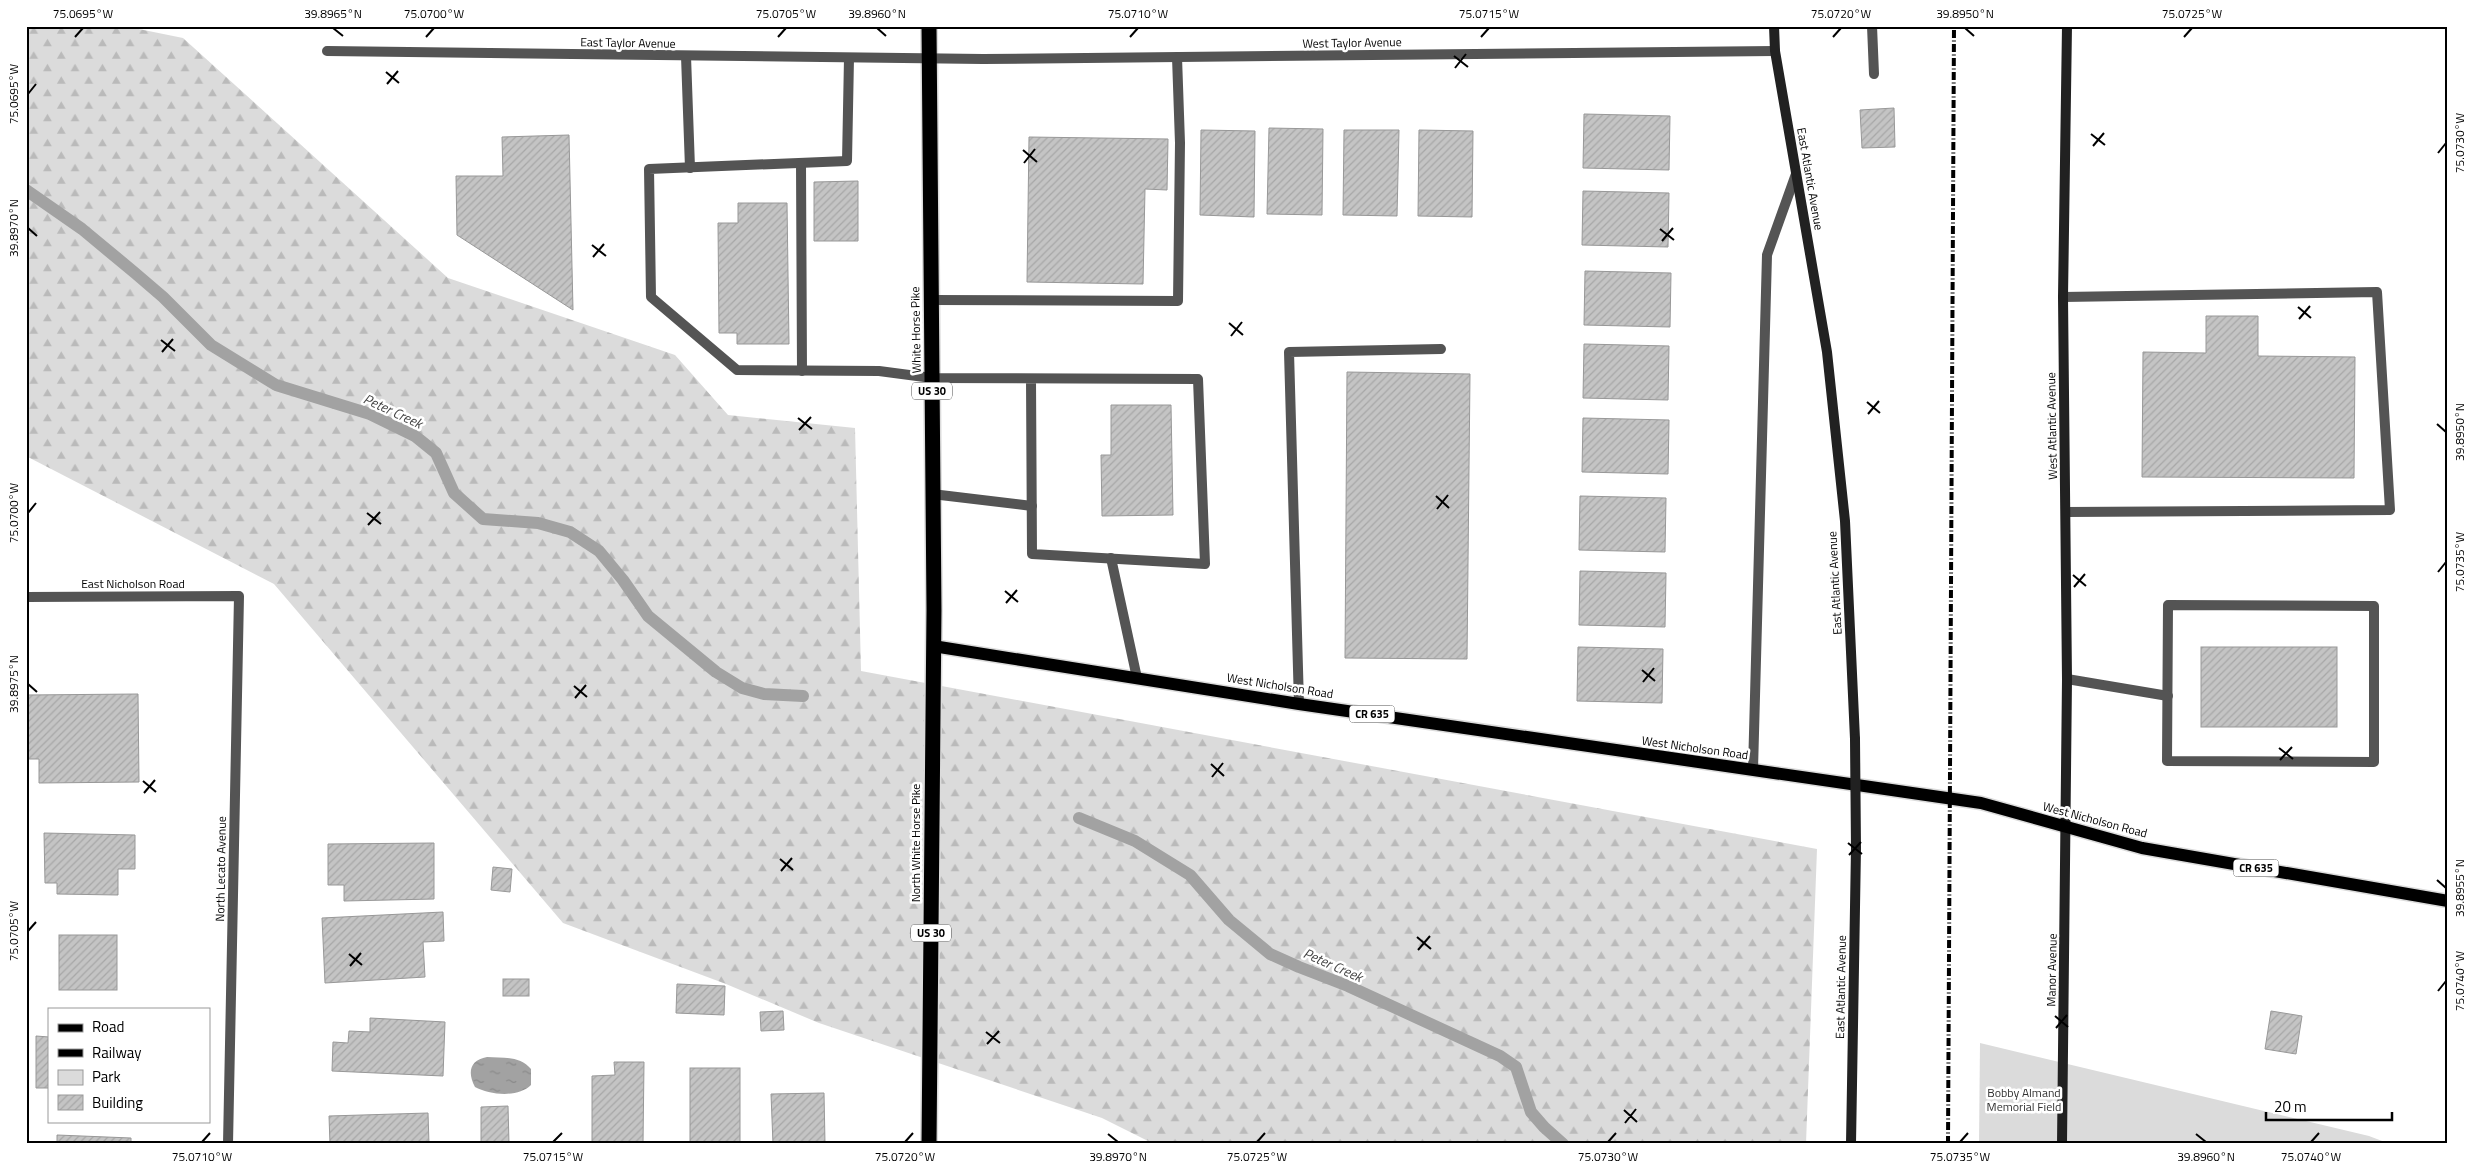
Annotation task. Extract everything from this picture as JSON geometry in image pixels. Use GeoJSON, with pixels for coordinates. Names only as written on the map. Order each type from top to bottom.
{"type":"FeatureCollection","features":[{"type":"Feature","properties":{"kind":"highway","name":"White Horse Pike"},"geometry":{"type":"LineString","coordinates":[[929,26],[933,722]]}},
{"type":"Feature","properties":{"kind":"highway","name":"North White Horse Pike"},"geometry":{"type":"LineString","coordinates":[[929,1144],[933,722]]}},
{"type":"Feature","properties":{"kind":"main road","name":"West Nicholson Road"},"geometry":{"type":"LineString","coordinates":[[933,646],[1299,704],[1981,803],[2142,848],[2448,901]]}},
{"type":"Feature","properties":{"kind":"street","name":"East Atlantic Avenue"},"geometry":{"type":"LineString","coordinates":[[1774,26],[1775,51],[1827,352],[1845,521],[1855,739],[1856,848],[1851,1144]]}},
{"type":"Feature","properties":{"kind":"street"},"geometry":{"type":"LineString","coordinates":[[1872,26],[1874,74]]}},
{"type":"Feature","properties":{"kind":"street","name":"West Atlantic Avenue"},"geometry":{"type":"LineString","coordinates":[[2066,826],[2068,679],[2063,298],[2067,26]]}},
{"type":"Feature","properties":{"kind":"street","name":"East Taylor Avenue"},"geometry":{"type":"LineString","coordinates":[[327,51],[928,59]]}},
{"type":"Feature","properties":{"kind":"street","name":"West Taylor Avenue"},"geometry":{"type":"LineString","coordinates":[[928,59],[1775,51]]}},
{"type":"Feature","properties":{"kind":"street"},"geometry":{"type":"LineString","coordinates":[[686,56],[690,168]]}},
{"type":"Feature","properties":{"kind":"street"},"geometry":{"type":"LineString","coordinates":[[931,300],[1178,301],[1180,143],[1177,57]]}},
{"type":"Feature","properties":{"kind":"street"},"geometry":{"type":"LineString","coordinates":[[849,58],[847,161],[649,169],[651,297],[737,370],[880,371],[932,378],[1198,379],[1204,564],[1032,554],[1031,379]]}},
{"type":"Feature","properties":{"kind":"street"},"geometry":{"type":"LineString","coordinates":[[801,163],[802,371]]}},
{"type":"Feature","properties":{"kind":"street"},"geometry":{"type":"LineString","coordinates":[[1753,770],[1767,255],[1796,174]]}},
{"type":"Feature","properties":{"kind":"street"},"geometry":{"type":"LineString","coordinates":[[2063,298],[2377,292],[2390,510],[2066,512]]}},
{"type":"Feature","properties":{"kind":"street"},"geometry":{"type":"LineString","coordinates":[[1299,704],[1289,352],[1441,349]]}},
{"type":"Feature","properties":{"kind":"street"},"geometry":{"type":"LineString","coordinates":[[932,494],[1032,506]]}},
{"type":"Feature","properties":{"kind":"street"},"geometry":{"type":"LineString","coordinates":[[1111,558],[1137,678]]}},
{"type":"Feature","properties":{"kind":"street","name":"East Nicholson Road"},"geometry":{"type":"LineString","coordinates":[[26,597],[239,596]]}},
{"type":"Feature","properties":{"kind":"street","name":"North Lecato Avenue"},"geometry":{"type":"LineString","coordinates":[[228,1144],[239,596]]}},
{"type":"Feature","properties":{"kind":"street"},"geometry":{"type":"LineString","coordinates":[[2168,605],[2374,606],[2374,762],[2167,761],[2168,696],[2168,605]]}},
{"type":"Feature","properties":{"kind":"street"},"geometry":{"type":"LineString","coordinates":[[2068,679],[2168,696]]}},
{"type":"Feature","properties":{"kind":"street","name":"Manor Avenue"},"geometry":{"type":"LineString","coordinates":[[2062,1144],[2066,826]]}},
{"type":"Feature","properties":{"kind":"green space"},"geometry":{"type":"Polygon","coordinates":[[[26,26],[124,26],[183,38],[448,278],[675,355],[728,415],[855,428],[861,671],[1817,849],[1806,1144],[1154,1144],[1102,1118],[819,1023],[726,984],[563,923],[274,584],[26,456],[26,26]]]}},
{"type":"Feature","properties":{"kind":"green space","name":"Bobby Almand Memorial Field"},"geometry":{"type":"Polygon","coordinates":[[[1980,1043],[2369,1136],[2390,1144],[1979,1144],[1980,1043]]]}},
{"type":"Feature","properties":{"kind":"water"},"geometry":{"type":"Polygon","coordinates":[[[487,1057],[511,1058],[527,1065],[531,1069],[531,1085],[519,1092],[504,1094],[488,1092],[475,1087],[471,1076],[472,1068],[477,1061],[487,1057]]]}},
{"type":"Feature","properties":{"kind":"building"},"geometry":{"type":"Polygon","coordinates":[[[1894,108],[1895,147],[1862,148],[1860,110],[1894,108]]]}},
{"type":"Feature","properties":{"kind":"building"},"geometry":{"type":"Polygon","coordinates":[[[1584,114],[1670,116],[1669,170],[1583,168],[1584,114]]]}},
{"type":"Feature","properties":{"kind":"building"},"geometry":{"type":"Polygon","coordinates":[[[1269,128],[1323,129],[1322,215],[1267,214],[1269,128]]]}},
{"type":"Feature","properties":{"kind":"building"},"geometry":{"type":"Polygon","coordinates":[[[1201,130],[1255,131],[1254,217],[1200,215],[1201,130]]]}},
{"type":"Feature","properties":{"kind":"building"},"geometry":{"type":"Polygon","coordinates":[[[1344,130],[1399,130],[1397,216],[1343,215],[1344,130]]]}},
{"type":"Feature","properties":{"kind":"building"},"geometry":{"type":"Polygon","coordinates":[[[1419,130],[1473,131],[1472,217],[1418,216],[1419,130]]]}},
{"type":"Feature","properties":{"kind":"building"},"geometry":{"type":"Polygon","coordinates":[[[569,135],[573,310],[457,235],[456,176],[503,176],[502,137],[569,135]]]}},
{"type":"Feature","properties":{"kind":"building"},"geometry":{"type":"Polygon","coordinates":[[[1029,137],[1168,139],[1167,190],[1145,189],[1143,284],[1027,282],[1029,137]]]}},
{"type":"Feature","properties":{"kind":"building"},"geometry":{"type":"Polygon","coordinates":[[[858,181],[858,241],[814,241],[814,182],[858,181]]]}},
{"type":"Feature","properties":{"kind":"building"},"geometry":{"type":"Polygon","coordinates":[[[1583,191],[1669,193],[1668,247],[1582,245],[1583,191]]]}},
{"type":"Feature","properties":{"kind":"building"},"geometry":{"type":"Polygon","coordinates":[[[738,203],[787,203],[789,344],[737,344],[737,333],[719,333],[718,223],[738,223],[738,203]]]}},
{"type":"Feature","properties":{"kind":"building"},"geometry":{"type":"Polygon","coordinates":[[[1585,271],[1671,273],[1670,327],[1584,325],[1585,271]]]}},
{"type":"Feature","properties":{"kind":"building"},"geometry":{"type":"Polygon","coordinates":[[[2206,316],[2258,316],[2258,356],[2355,357],[2354,478],[2142,477],[2143,352],[2206,353],[2206,316]]]}},
{"type":"Feature","properties":{"kind":"building"},"geometry":{"type":"Polygon","coordinates":[[[1584,344],[1669,346],[1668,400],[1583,398],[1584,344]]]}},
{"type":"Feature","properties":{"kind":"building"},"geometry":{"type":"Polygon","coordinates":[[[1347,372],[1470,374],[1467,659],[1345,658],[1347,372]]]}},
{"type":"Feature","properties":{"kind":"building"},"geometry":{"type":"Polygon","coordinates":[[[1111,405],[1171,405],[1173,515],[1102,516],[1101,455],[1111,455],[1111,405]]]}},
{"type":"Feature","properties":{"kind":"building"},"geometry":{"type":"Polygon","coordinates":[[[1583,418],[1669,420],[1668,474],[1582,472],[1583,418]]]}},
{"type":"Feature","properties":{"kind":"building"},"geometry":{"type":"Polygon","coordinates":[[[1580,496],[1666,498],[1665,552],[1579,550],[1580,496]]]}},
{"type":"Feature","properties":{"kind":"building"},"geometry":{"type":"Polygon","coordinates":[[[1580,571],[1666,573],[1665,627],[1579,625],[1580,571]]]}},
{"type":"Feature","properties":{"kind":"building"},"geometry":{"type":"Polygon","coordinates":[[[1578,647],[1663,649],[1662,703],[1577,701],[1578,647]]]}},
{"type":"Feature","properties":{"kind":"building"},"geometry":{"type":"Polygon","coordinates":[[[2201,647],[2337,647],[2337,727],[2201,727],[2201,647]]]}},
{"type":"Feature","properties":{"kind":"building"},"geometry":{"type":"Polygon","coordinates":[[[138,694],[139,782],[39,783],[39,759],[26,759],[26,695],[138,694]]]}},
{"type":"Feature","properties":{"kind":"building"},"geometry":{"type":"Polygon","coordinates":[[[44,833],[135,835],[135,869],[118,869],[118,895],[57,894],[57,883],[45,883],[44,833]]]}},
{"type":"Feature","properties":{"kind":"building"},"geometry":{"type":"Polygon","coordinates":[[[434,843],[434,899],[344,901],[344,885],[328,885],[328,844],[434,843]]]}},
{"type":"Feature","properties":{"kind":"building"},"geometry":{"type":"Polygon","coordinates":[[[493,867],[512,869],[510,892],[491,890],[493,867]]]}},
{"type":"Feature","properties":{"kind":"building"},"geometry":{"type":"Polygon","coordinates":[[[443,912],[444,941],[423,942],[425,977],[325,983],[322,918],[443,912]]]}},
{"type":"Feature","properties":{"kind":"building"},"geometry":{"type":"Polygon","coordinates":[[[59,935],[117,935],[117,990],[59,990],[59,935]]]}},
{"type":"Feature","properties":{"kind":"building"},"geometry":{"type":"Polygon","coordinates":[[[503,979],[529,979],[529,996],[503,996],[503,979]]]}},
{"type":"Feature","properties":{"kind":"building"},"geometry":{"type":"Polygon","coordinates":[[[677,984],[725,986],[724,1015],[676,1013],[677,984]]]}},
{"type":"Feature","properties":{"kind":"building"},"geometry":{"type":"Polygon","coordinates":[[[783,1011],[784,1030],[761,1031],[760,1012],[783,1011]]]}},
{"type":"Feature","properties":{"kind":"building"},"geometry":{"type":"Polygon","coordinates":[[[2271,1011],[2302,1016],[2296,1054],[2265,1049],[2271,1011]]]}},
{"type":"Feature","properties":{"kind":"building"},"geometry":{"type":"Polygon","coordinates":[[[370,1018],[445,1022],[443,1076],[332,1071],[333,1042],[348,1043],[349,1031],[370,1032],[370,1018]]]}},
{"type":"Feature","properties":{"kind":"building"},"geometry":{"type":"Polygon","coordinates":[[[36,1036],[48,1037],[48,1088],[36,1088],[36,1036]]]}},
{"type":"Feature","properties":{"kind":"building"},"geometry":{"type":"Polygon","coordinates":[[[614,1062],[644,1062],[643,1144],[592,1144],[592,1076],[615,1075],[614,1062]]]}},
{"type":"Feature","properties":{"kind":"building"},"geometry":{"type":"Polygon","coordinates":[[[690,1068],[740,1068],[740,1144],[690,1144],[690,1068]]]}},
{"type":"Feature","properties":{"kind":"building"},"geometry":{"type":"Polygon","coordinates":[[[824,1093],[825,1144],[773,1144],[771,1094],[824,1093]]]}},
{"type":"Feature","properties":{"kind":"building"},"geometry":{"type":"Polygon","coordinates":[[[508,1106],[509,1144],[481,1144],[481,1107],[508,1106]]]}},
{"type":"Feature","properties":{"kind":"building"},"geometry":{"type":"Polygon","coordinates":[[[428,1113],[429,1144],[330,1144],[329,1116],[428,1113]]]}},
{"type":"Feature","properties":{"kind":"building"},"geometry":{"type":"Polygon","coordinates":[[[57,1135],[131,1138],[131,1144],[57,1144],[57,1135]]]}},
{"type":"Feature","properties":{"kind":"waterway","name":"Peter Creek"},"geometry":{"type":"LineString","coordinates":[[26,190],[82,229],[135,273],[163,297],[211,345],[276,385],[370,414],[415,436],[436,453],[454,493],[483,519],[538,523],[570,532],[599,551],[623,580],[648,616],[716,672],[742,688],[764,694],[803,696]]}},
{"type":"Feature","properties":{"kind":"waterway","name":"Peter Creek"},"geometry":{"type":"LineString","coordinates":[[1079,818],[1135,841],[1190,875],[1229,920],[1270,954],[1348,986],[1500,1056],[1516,1067],[1531,1112],[1563,1144]]}},
{"type":"Feature","properties":{"kind":"railway"},"geometry":{"type":"LineString","coordinates":[[1948,1144],[1954,26]]}}]}
